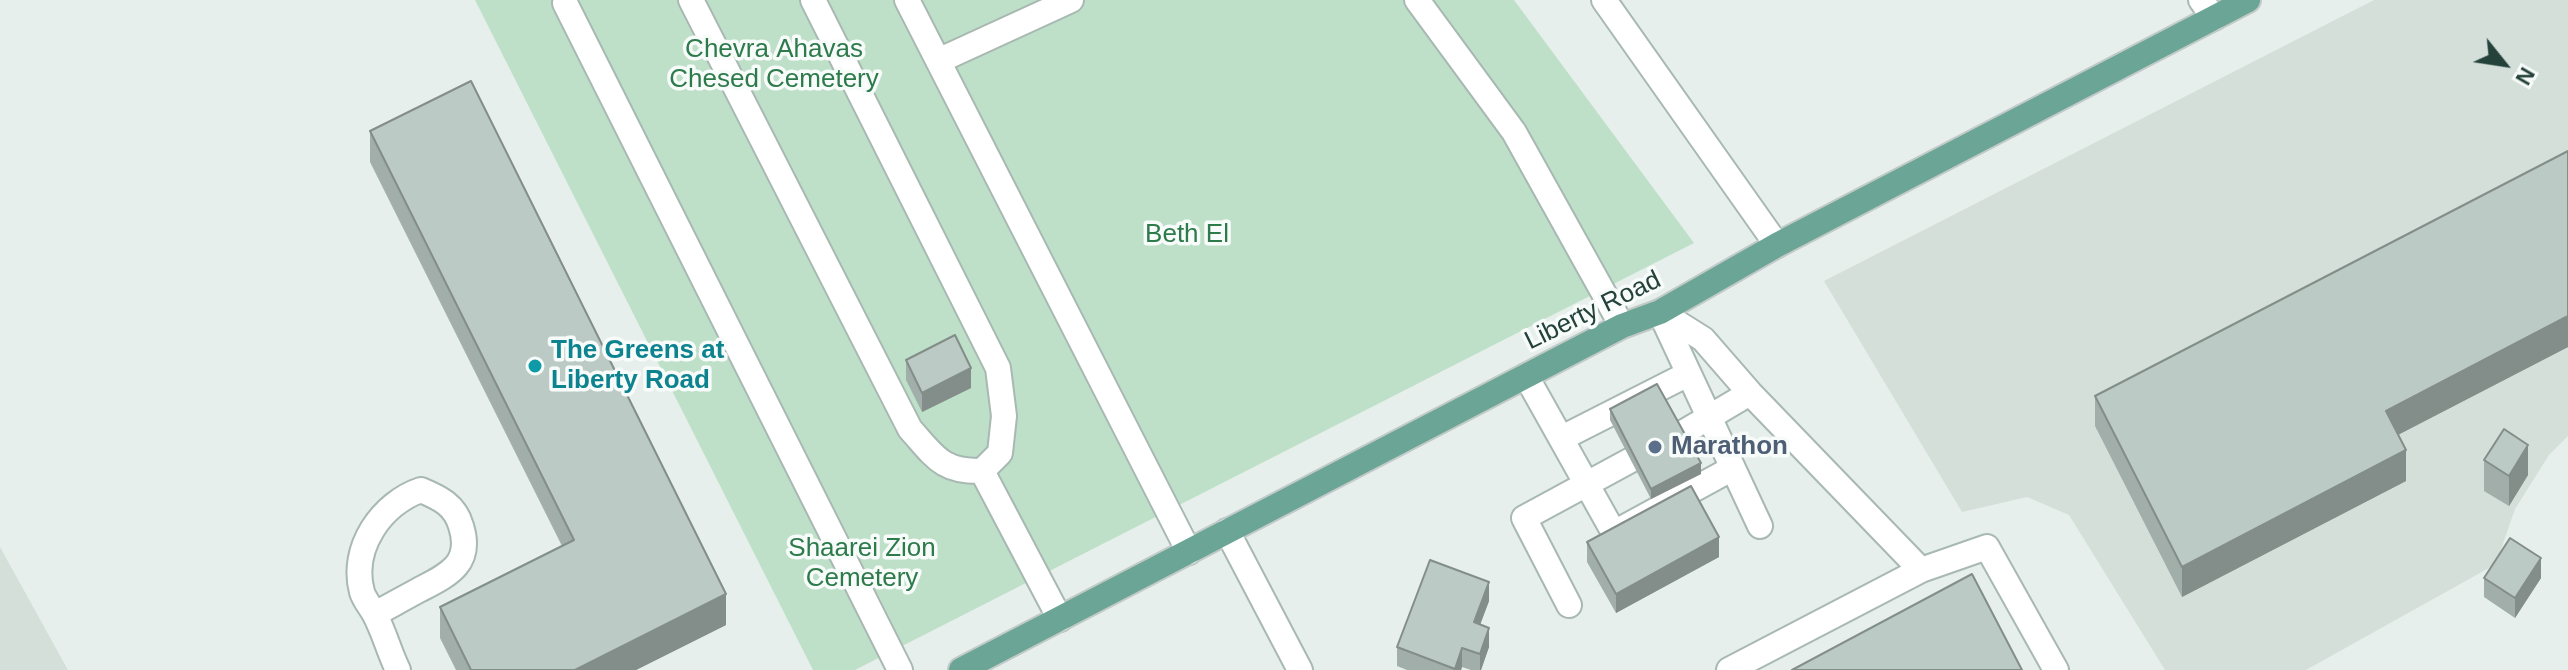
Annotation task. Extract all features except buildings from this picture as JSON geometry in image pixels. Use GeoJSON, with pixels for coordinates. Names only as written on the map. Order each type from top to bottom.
{"type":"FeatureCollection","features":[{"type":"Feature","properties":{"kind":"main road","name":"Liberty Road"},"geometry":{"type":"LineString","coordinates":[[961,670],[1622,326],[1660,312],[2207,9],[2248,0]]}},
{"type":"Feature","properties":{"kind":"street"},"geometry":{"type":"LineString","coordinates":[[691,0],[910,429],[939,460],[958,472],[982,471],[1000,453],[1004,416],[998,368],[813,0]]}},
{"type":"Feature","properties":{"kind":"street"},"geometry":{"type":"LineString","coordinates":[[907,0],[1189,552]]}},
{"type":"Feature","properties":{"kind":"street"},"geometry":{"type":"LineString","coordinates":[[938,61],[1071,0]]}},
{"type":"Feature","properties":{"kind":"street"},"geometry":{"type":"LineString","coordinates":[[1417,0],[1514,132],[1622,326]]}},
{"type":"Feature","properties":{"kind":"street"},"geometry":{"type":"LineString","coordinates":[[1604,0],[1777,245]]}},
{"type":"Feature","properties":{"kind":"street"},"geometry":{"type":"LineString","coordinates":[[561,1],[900,670]]}},
{"type":"Feature","properties":{"kind":"street"},"geometry":{"type":"LineString","coordinates":[[1660,312],[1760,526]]}},
{"type":"Feature","properties":{"kind":"street"},"geometry":{"type":"LineString","coordinates":[[1660,312],[1703,339],[1750,393],[1921,570]]}},
{"type":"Feature","properties":{"kind":"street"},"geometry":{"type":"LineString","coordinates":[[1562,438],[1688,374]]}},
{"type":"Feature","properties":{"kind":"street"},"geometry":{"type":"LineString","coordinates":[[1526,376],[1614,533],[1733,468]]}},
{"type":"Feature","properties":{"kind":"street"},"geometry":{"type":"LineString","coordinates":[[1679,435],[1750,393]]}},
{"type":"Feature","properties":{"kind":"street"},"geometry":{"type":"LineString","coordinates":[[1569,605],[1524,518],[1631,460]]}},
{"type":"Feature","properties":{"kind":"street"},"geometry":{"type":"LineString","coordinates":[[982,471],[1060,619]]}},
{"type":"Feature","properties":{"kind":"street"},"geometry":{"type":"LineString","coordinates":[[375,614],[450,574],[461,561],[464,536],[459,519],[447,502],[421,490],[407,495],[383,513],[366,542],[359,570],[362,594],[375,614],[398,670]]}},
{"type":"Feature","properties":{"kind":"street"},"geometry":{"type":"LineString","coordinates":[[1227,531],[1300,670]]}},
{"type":"Feature","properties":{"kind":"street"},"geometry":{"type":"LineString","coordinates":[[1729,670],[1921,570],[1987,547],[2056,670]]}},
{"type":"Feature","properties":{"kind":"shaded area"},"geometry":{"type":"Polygon","coordinates":[[[2374,0],[2568,0],[2568,436],[2549,455],[2515,509],[2496,564],[2306,670],[2165,670],[2069,515],[2027,497],[1962,512],[1824,281],[2374,0]]]}},
{"type":"Feature","properties":{"kind":"shaded area"},"geometry":{"type":"Polygon","coordinates":[[[0,547],[68,670],[0,670],[0,547]]]}},
{"type":"Feature","properties":{"kind":"green space"},"geometry":{"type":"Polygon","coordinates":[[[475,0],[1514,0],[1694,243],[855,670],[813,670],[475,0]]]}},
{"type":"Feature","properties":{"kind":"place","name":"The Greens at Liberty Road"},"geometry":{"type":"Point","coordinates":[535,366]}},
{"type":"Feature","properties":{"kind":"place","name":"Marathon"},"geometry":{"type":"Point","coordinates":[1655,447]}},
{"type":"Feature","properties":{"kind":"park label","name":"Chevra Ahavas Chesed Cemetery"},"geometry":{"type":"Point","coordinates":[774,65]}},
{"type":"Feature","properties":{"kind":"park label","name":"Beth El"},"geometry":{"type":"Point","coordinates":[1187,235]}},
{"type":"Feature","properties":{"kind":"park label","name":"Shaarei Zion Cemetery"},"geometry":{"type":"Point","coordinates":[862,564]}}]}
